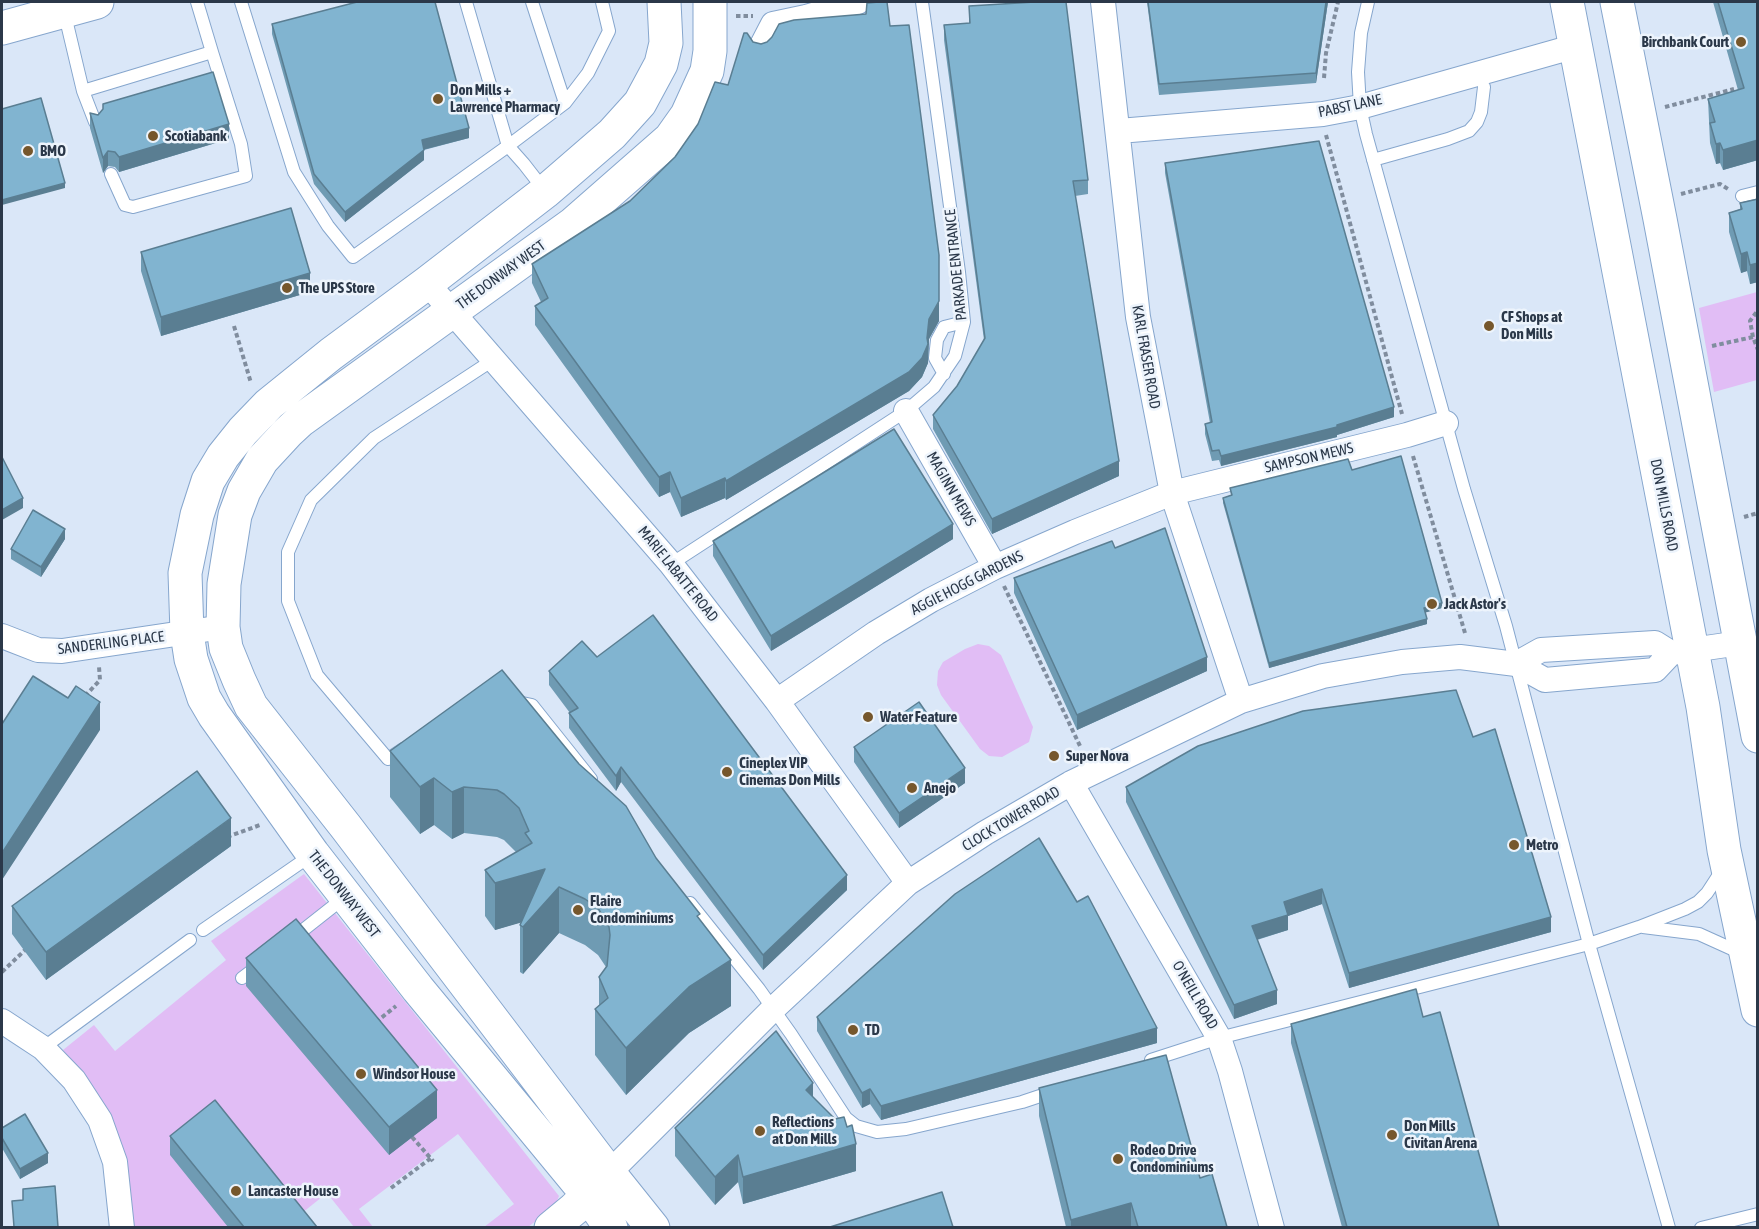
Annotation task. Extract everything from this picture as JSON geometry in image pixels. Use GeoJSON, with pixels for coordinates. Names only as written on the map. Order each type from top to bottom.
{"type":"FeatureCollection","features":[{"type":"Feature","properties":{"kind":"street"},"geometry":{"type":"LineString","coordinates":[[2,28],[97,2]]}},
{"type":"Feature","properties":{"kind":"street","name":"THE DONWAY WEST"},"geometry":{"type":"LineString","coordinates":[[653,1227],[598,1184],[418,989],[313,854],[204,698],[191,659],[185,573],[197,515],[208,482],[223,456],[254,418],[331,354],[545,192],[612,134],[640,103],[664,56],[667,36],[664,2]]}},
{"type":"Feature","properties":{"kind":"street"},"geometry":{"type":"LineString","coordinates":[[760,49],[773,24],[858,2]]}},
{"type":"Feature","properties":{"kind":"street","name":"KARL FRASER ROAD"},"geometry":{"type":"LineString","coordinates":[[1103,2],[1138,316],[1173,493],[1241,701]]}},
{"type":"Feature","properties":{"kind":"street","name":"DON MILLS ROAD"},"geometry":{"type":"LineString","coordinates":[[1567,2],[1682,651],[1703,707],[1726,861],[1758,1010]]}},
{"type":"Feature","properties":{"kind":"street"},"geometry":{"type":"LineString","coordinates":[[1617,2],[1758,736]]}},
{"type":"Feature","properties":{"kind":"street","name":"THE DONWAY WEST"},"geometry":{"type":"LineString","coordinates":[[611,1227],[598,1184],[346,827],[251,706],[226,648],[223,627],[224,584],[235,515],[251,477],[262,460],[302,420],[573,224],[661,149],[687,115],[707,71],[720,9]]}},
{"type":"Feature","properties":{"kind":"street","name":"PABST LANE"},"geometry":{"type":"LineString","coordinates":[[1119,131],[1323,114],[1360,107],[1576,46]]}},
{"type":"Feature","properties":{"kind":"street"},"geometry":{"type":"LineString","coordinates":[[545,192],[573,224]]}},
{"type":"Feature","properties":{"kind":"street","name":"MARIE LABATTE ROAD"},"geometry":{"type":"LineString","coordinates":[[427,283],[671,564],[777,701],[908,883]]}},
{"type":"Feature","properties":{"kind":"street","name":"MAGINN MEWS"},"geometry":{"type":"LineString","coordinates":[[906,411],[995,567]]}},
{"type":"Feature","properties":{"kind":"street","name":"SAMPSON MEWS"},"geometry":{"type":"LineString","coordinates":[[1173,493],[1407,435],[1446,423]]}},
{"type":"Feature","properties":{"kind":"street","name":"AGGIE HOGG GARDENS"},"geometry":{"type":"LineString","coordinates":[[777,701],[904,616],[995,567],[1173,493]]}},
{"type":"Feature","properties":{"kind":"street"},"geometry":{"type":"LineString","coordinates":[[197,515],[235,515]]}},
{"type":"Feature","properties":{"kind":"street","name":"SANDERLING PLACE"},"geometry":{"type":"LineString","coordinates":[[2,636],[38,650],[62,651],[223,627]]}},
{"type":"Feature","properties":{"kind":"street","name":"CLOCK TOWER ROAD"},"geometry":{"type":"LineString","coordinates":[[598,1184],[773,1009],[908,883],[985,832],[1071,783],[1241,701],[1323,676],[1402,662],[1460,657],[1516,664],[1545,680],[1655,670],[1682,651],[1740,643]]}},
{"type":"Feature","properties":{"kind":"street","name":"O'NEILL ROAD"},"geometry":{"type":"LineString","coordinates":[[1071,783],[1219,1038],[1272,1227]]}},
{"type":"Feature","properties":{"kind":"street"},"geometry":{"type":"LineString","coordinates":[[313,854],[346,827]]}},
{"type":"Feature","properties":{"kind":"street"},"geometry":{"type":"LineString","coordinates":[[2,1022],[43,1048],[74,1080],[100,1120],[115,1162],[122,1227]]}},
{"type":"Feature","properties":{"kind":"street"},"geometry":{"type":"LineString","coordinates":[[551,1227],[598,1184]]}},
{"type":"Feature","properties":{"kind":"lane"},"geometry":{"type":"LineString","coordinates":[[111,174],[125,205],[133,207],[246,176],[241,144],[197,2]]}},
{"type":"Feature","properties":{"kind":"lane"},"geometry":{"type":"LineString","coordinates":[[241,2],[294,172],[328,226],[353,257],[565,103],[588,73],[609,31],[602,2]]}},
{"type":"Feature","properties":{"kind":"lane"},"geometry":{"type":"LineString","coordinates":[[466,2],[508,146],[525,164],[545,192]]}},
{"type":"Feature","properties":{"kind":"lane"},"geometry":{"type":"LineString","coordinates":[[532,2],[565,103]]}},
{"type":"Feature","properties":{"kind":"lane","name":"PARKADE ENTRANCE"},"geometry":{"type":"LineString","coordinates":[[671,564],[906,411],[934,387],[955,356],[964,322],[922,2]]}},
{"type":"Feature","properties":{"kind":"lane"},"geometry":{"type":"LineString","coordinates":[[1368,2],[1360,33],[1358,72],[1360,107],[1373,160],[1516,664],[1589,944],[1669,1227]]}},
{"type":"Feature","properties":{"kind":"lane"},"geometry":{"type":"LineString","coordinates":[[64,10],[83,92],[95,122]]}},
{"type":"Feature","properties":{"kind":"lane"},"geometry":{"type":"LineString","coordinates":[[83,92],[212,52]]}},
{"type":"Feature","properties":{"kind":"lane"},"geometry":{"type":"LineString","coordinates":[[1373,160],[1469,131],[1477,122],[1481,112],[1484,87]]}},
{"type":"Feature","properties":{"kind":"lane"},"geometry":{"type":"LineString","coordinates":[[1742,196],[1758,192]]}},
{"type":"Feature","properties":{"kind":"lane"},"geometry":{"type":"LineString","coordinates":[[944,374],[935,358],[937,340],[944,327],[964,322]]}},
{"type":"Feature","properties":{"kind":"lane"},"geometry":{"type":"LineString","coordinates":[[413,742],[388,759],[317,675],[288,601],[288,552],[311,500],[374,438],[494,360]]}},
{"type":"Feature","properties":{"kind":"lane"},"geometry":{"type":"LineString","coordinates":[[499,702],[519,701],[532,705],[603,793]]}},
{"type":"Feature","properties":{"kind":"lane"},"geometry":{"type":"LineString","coordinates":[[203,930],[313,854]]}},
{"type":"Feature","properties":{"kind":"lane"},"geometry":{"type":"LineString","coordinates":[[1143,1063],[1219,1038],[1589,944],[1639,927],[1698,902],[1707,893],[1726,861]]}},
{"type":"Feature","properties":{"kind":"lane"},"geometry":{"type":"LineString","coordinates":[[684,896],[773,1009],[846,1118],[854,1125],[865,1130],[888,1132],[906,1129],[1022,1102],[1066,1088]]}},
{"type":"Feature","properties":{"kind":"lane"},"geometry":{"type":"LineString","coordinates":[[242,978],[346,897]]}},
{"type":"Feature","properties":{"kind":"lane"},"geometry":{"type":"LineString","coordinates":[[1639,927],[1693,933],[1745,955]]}},
{"type":"Feature","properties":{"kind":"lane"},"geometry":{"type":"LineString","coordinates":[[43,1048],[190,940]]}},
{"type":"Feature","properties":{"kind":"lane"},"geometry":{"type":"LineString","coordinates":[[1701,1227],[1758,1214]]}},
{"type":"Feature","properties":{"kind":"path"},"geometry":{"type":"LineString","coordinates":[[1324,78],[1326,53],[1338,2]]}},
{"type":"Feature","properties":{"kind":"path"},"geometry":{"type":"LineString","coordinates":[[720,9],[759,16]]}},
{"type":"Feature","properties":{"kind":"path"},"geometry":{"type":"LineString","coordinates":[[1662,108],[1734,89]]}},
{"type":"Feature","properties":{"kind":"path"},"geometry":{"type":"LineString","coordinates":[[1325,131],[1407,435],[1465,634]]}},
{"type":"Feature","properties":{"kind":"path"},"geometry":{"type":"LineString","coordinates":[[1679,194],[1720,184],[1742,196]]}},
{"type":"Feature","properties":{"kind":"path"},"geometry":{"type":"LineString","coordinates":[[1758,310],[1750,321],[1758,350]]}},
{"type":"Feature","properties":{"kind":"path"},"geometry":{"type":"LineString","coordinates":[[234,326],[252,387]]}},
{"type":"Feature","properties":{"kind":"path"},"geometry":{"type":"LineString","coordinates":[[1708,347],[1753,337]]}},
{"type":"Feature","properties":{"kind":"path"},"geometry":{"type":"LineString","coordinates":[[1743,518],[1758,513]]}},
{"type":"Feature","properties":{"kind":"path"},"geometry":{"type":"LineString","coordinates":[[995,567],[1081,748]]}},
{"type":"Feature","properties":{"kind":"path"},"geometry":{"type":"LineString","coordinates":[[78,702],[100,680],[98,646]]}},
{"type":"Feature","properties":{"kind":"path"},"geometry":{"type":"LineString","coordinates":[[222,839],[262,824]]}},
{"type":"Feature","properties":{"kind":"path"},"geometry":{"type":"LineString","coordinates":[[2,972],[25,951]]}},
{"type":"Feature","properties":{"kind":"path"},"geometry":{"type":"LineString","coordinates":[[373,1024],[418,989]]}},
{"type":"Feature","properties":{"kind":"path"},"geometry":{"type":"LineString","coordinates":[[392,1188],[432,1159],[412,1137]]}},
{"type":"Feature","properties":{"kind":"shaded area"},"geometry":{"type":"Polygon","coordinates":[[[1757,292],[1757,380],[1714,392],[1699,308],[1757,292]]]}},
{"type":"Feature","properties":{"kind":"shaded area"},"geometry":{"type":"Polygon","coordinates":[[[978,644],[989,646],[1001,655],[1033,727],[1029,742],[1002,757],[989,756],[980,749],[941,695],[937,685],[938,671],[943,662],[978,644]]]}},
{"type":"Feature","properties":{"kind":"shaded area"},"geometry":{"type":"Polygon","coordinates":[[[304,874],[559,1196],[555,1206],[528,1227],[484,1227],[514,1204],[458,1134],[359,1209],[373,1227],[354,1227],[327,1193],[297,1217],[228,1227],[131,1227],[97,1096],[63,1050],[94,1025],[115,1051],[226,960],[211,941],[304,874]]]}},
{"type":"Feature","properties":{"kind":"building"},"geometry":{"type":"Polygon","coordinates":[[[357,2],[435,2],[469,128],[422,140],[424,150],[345,212],[314,174],[272,24],[357,2]]]}},
{"type":"Feature","properties":{"kind":"building"},"geometry":{"type":"Polygon","coordinates":[[[887,2],[890,26],[909,25],[939,255],[939,301],[929,319],[928,344],[922,358],[909,372],[726,481],[725,478],[681,498],[670,472],[659,477],[535,306],[548,298],[532,264],[630,201],[675,157],[698,124],[715,82],[728,85],[744,33],[747,33],[753,42],[761,44],[772,37],[779,24],[794,20],[866,14],[867,3],[887,2]]]}},
{"type":"Feature","properties":{"kind":"building"},"geometry":{"type":"Polygon","coordinates":[[[1066,2],[1088,180],[1073,181],[1119,461],[992,519],[933,415],[957,386],[985,338],[944,25],[970,23],[969,6],[1066,2]]]}},
{"type":"Feature","properties":{"kind":"building"},"geometry":{"type":"Polygon","coordinates":[[[1148,2],[1326,2],[1316,73],[1159,84],[1148,2]]]}},
{"type":"Feature","properties":{"kind":"building"},"geometry":{"type":"Polygon","coordinates":[[[1718,2],[1758,2],[1758,140],[1723,150],[1720,143],[1716,144],[1710,123],[1715,122],[1708,99],[1744,88],[1718,2]]]}},
{"type":"Feature","properties":{"kind":"building"},"geometry":{"type":"Polygon","coordinates":[[[213,72],[229,124],[119,157],[115,152],[108,151],[103,158],[90,113],[98,115],[103,109],[103,104],[213,72]]]}},
{"type":"Feature","properties":{"kind":"building","name":"BMO"},"geometry":{"type":"Polygon","coordinates":[[[41,98],[65,183],[2,200],[2,109],[41,98]]]}},
{"type":"Feature","properties":{"kind":"building"},"geometry":{"type":"Polygon","coordinates":[[[1319,141],[1394,407],[1337,425],[1337,427],[1221,456],[1219,450],[1212,451],[1205,424],[1212,422],[1165,163],[1319,141]]]}},
{"type":"Feature","properties":{"kind":"building"},"geometry":{"type":"Polygon","coordinates":[[[1758,199],[1758,263],[1750,265],[1747,252],[1741,254],[1729,213],[1742,209],[1740,203],[1758,199]]]}},
{"type":"Feature","properties":{"kind":"building"},"geometry":{"type":"Polygon","coordinates":[[[291,208],[310,273],[161,317],[141,252],[291,208]]]}},
{"type":"Feature","properties":{"kind":"building"},"geometry":{"type":"Polygon","coordinates":[[[894,429],[953,524],[771,636],[713,541],[894,429]]]}},
{"type":"Feature","properties":{"kind":"building"},"geometry":{"type":"Polygon","coordinates":[[[1401,456],[1442,603],[1424,608],[1427,619],[1269,663],[1223,498],[1232,495],[1230,488],[1348,459],[1352,470],[1401,456]]]}},
{"type":"Feature","properties":{"kind":"building"},"geometry":{"type":"Polygon","coordinates":[[[2,457],[23,498],[2,510],[2,457]]]}},
{"type":"Feature","properties":{"kind":"building"},"geometry":{"type":"Polygon","coordinates":[[[33,510],[65,529],[41,567],[11,549],[33,510]]]}},
{"type":"Feature","properties":{"kind":"building"},"geometry":{"type":"Polygon","coordinates":[[[1165,528],[1207,657],[1077,715],[1014,578],[1112,541],[1115,548],[1165,528]]]}},
{"type":"Feature","properties":{"kind":"building"},"geometry":{"type":"Polygon","coordinates":[[[653,615],[847,875],[763,955],[621,767],[616,776],[569,713],[578,708],[549,671],[582,641],[597,657],[653,615]]]}},
{"type":"Feature","properties":{"kind":"building","name":"Flaire Condominiums"},"geometry":{"type":"Polygon","coordinates":[[[502,670],[579,764],[626,806],[656,858],[700,914],[697,916],[731,960],[689,987],[626,1048],[595,1009],[608,998],[599,977],[607,966],[610,935],[609,927],[598,908],[559,887],[523,927],[520,925],[545,869],[495,883],[485,870],[532,843],[525,833],[529,831],[519,808],[497,790],[464,787],[452,792],[434,778],[420,787],[390,751],[502,670]]]}},
{"type":"Feature","properties":{"kind":"building"},"geometry":{"type":"Polygon","coordinates":[[[33,676],[68,698],[76,686],[100,702],[2,853],[2,724],[33,676]]]}},
{"type":"Feature","properties":{"kind":"building"},"geometry":{"type":"Polygon","coordinates":[[[1456,690],[1473,737],[1495,729],[1551,917],[1349,973],[1322,889],[1284,902],[1288,915],[1252,926],[1277,990],[1234,1005],[1126,787],[1198,746],[1303,711],[1456,690]]]}},
{"type":"Feature","properties":{"kind":"building"},"geometry":{"type":"Polygon","coordinates":[[[919,702],[965,768],[899,813],[854,747],[919,702]]]}},
{"type":"Feature","properties":{"kind":"building"},"geometry":{"type":"Polygon","coordinates":[[[197,771],[231,818],[46,952],[12,906],[197,771]]]}},
{"type":"Feature","properties":{"kind":"building"},"geometry":{"type":"Polygon","coordinates":[[[1039,838],[1077,902],[1088,896],[1157,1028],[881,1106],[870,1089],[862,1093],[817,1017],[955,894],[1039,838]]]}},
{"type":"Feature","properties":{"kind":"building","name":"Windsor House"},"geometry":{"type":"Polygon","coordinates":[[[296,919],[437,1090],[389,1127],[246,958],[296,919]]]}},
{"type":"Feature","properties":{"kind":"building","name":"Don Mills Civitan Arena"},"geometry":{"type":"Polygon","coordinates":[[[1416,989],[1423,1017],[1440,1012],[1499,1227],[1347,1227],[1291,1024],[1416,989]]]}},
{"type":"Feature","properties":{"kind":"building","name":"Reflections at Don Mills"},"geometry":{"type":"Polygon","coordinates":[[[776,1031],[813,1083],[806,1090],[835,1119],[844,1117],[847,1127],[852,1125],[856,1144],[743,1177],[738,1155],[715,1177],[675,1128],[776,1031]]]}},
{"type":"Feature","properties":{"kind":"building","name":"Rodeo Drive Condominiums"},"geometry":{"type":"Polygon","coordinates":[[[1166,1055],[1200,1178],[1212,1174],[1227,1227],[1138,1227],[1131,1203],[1071,1220],[1039,1088],[1166,1055]]]}},
{"type":"Feature","properties":{"kind":"building","name":"Lancaster House"},"geometry":{"type":"Polygon","coordinates":[[[215,1100],[317,1227],[244,1227],[170,1136],[215,1100]]]}},
{"type":"Feature","properties":{"kind":"building"},"geometry":{"type":"Polygon","coordinates":[[[25,1114],[48,1153],[20,1169],[2,1138],[2,1128],[25,1114]]]}},
{"type":"Feature","properties":{"kind":"building"},"geometry":{"type":"Polygon","coordinates":[[[55,1186],[58,1227],[14,1227],[12,1201],[23,1200],[23,1189],[55,1186]]]}},
{"type":"Feature","properties":{"kind":"building"},"geometry":{"type":"Polygon","coordinates":[[[942,1192],[953,1227],[830,1227],[942,1192]]]}},
{"type":"Feature","properties":{"kind":"place","name":"Birchbank Court"},"geometry":{"type":"Point","coordinates":[1741,42]}},
{"type":"Feature","properties":{"kind":"place","name":"Don Mills + Lawrence Pharmacy"},"geometry":{"type":"Point","coordinates":[438,99]}},
{"type":"Feature","properties":{"kind":"place","name":"Scotiabank"},"geometry":{"type":"Point","coordinates":[153,136]}},
{"type":"Feature","properties":{"kind":"place","name":"BMO"},"geometry":{"type":"Point","coordinates":[28,151]}},
{"type":"Feature","properties":{"kind":"place","name":"The UPS Store"},"geometry":{"type":"Point","coordinates":[287,288]}},
{"type":"Feature","properties":{"kind":"place","name":"CF Shops at Don Mills"},"geometry":{"type":"Point","coordinates":[1489,326]}},
{"type":"Feature","properties":{"kind":"place","name":"Jack Astor's"},"geometry":{"type":"Point","coordinates":[1432,604]}},
{"type":"Feature","properties":{"kind":"place","name":"Water Feature"},"geometry":{"type":"Point","coordinates":[868,717]}},
{"type":"Feature","properties":{"kind":"place","name":"Super Nova"},"geometry":{"type":"Point","coordinates":[1054,756]}},
{"type":"Feature","properties":{"kind":"place","name":"Cineplex VIP Cinemas Don Mills"},"geometry":{"type":"Point","coordinates":[727,772]}},
{"type":"Feature","properties":{"kind":"place","name":"Anejo"},"geometry":{"type":"Point","coordinates":[912,788]}},
{"type":"Feature","properties":{"kind":"place","name":"Metro"},"geometry":{"type":"Point","coordinates":[1514,845]}},
{"type":"Feature","properties":{"kind":"place","name":"Flaire Condominiums"},"geometry":{"type":"Point","coordinates":[578,910]}},
{"type":"Feature","properties":{"kind":"place","name":"TD"},"geometry":{"type":"Point","coordinates":[853,1030]}},
{"type":"Feature","properties":{"kind":"place","name":"Windsor House"},"geometry":{"type":"Point","coordinates":[361,1074]}},
{"type":"Feature","properties":{"kind":"place","name":"Reflections at Don Mills"},"geometry":{"type":"Point","coordinates":[760,1131]}},
{"type":"Feature","properties":{"kind":"place","name":"Don Mills Civitan Arena"},"geometry":{"type":"Point","coordinates":[1392,1135]}},
{"type":"Feature","properties":{"kind":"place","name":"Rodeo Drive Condominiums"},"geometry":{"type":"Point","coordinates":[1118,1159]}},
{"type":"Feature","properties":{"kind":"place","name":"Lancaster House"},"geometry":{"type":"Point","coordinates":[236,1191]}}]}
